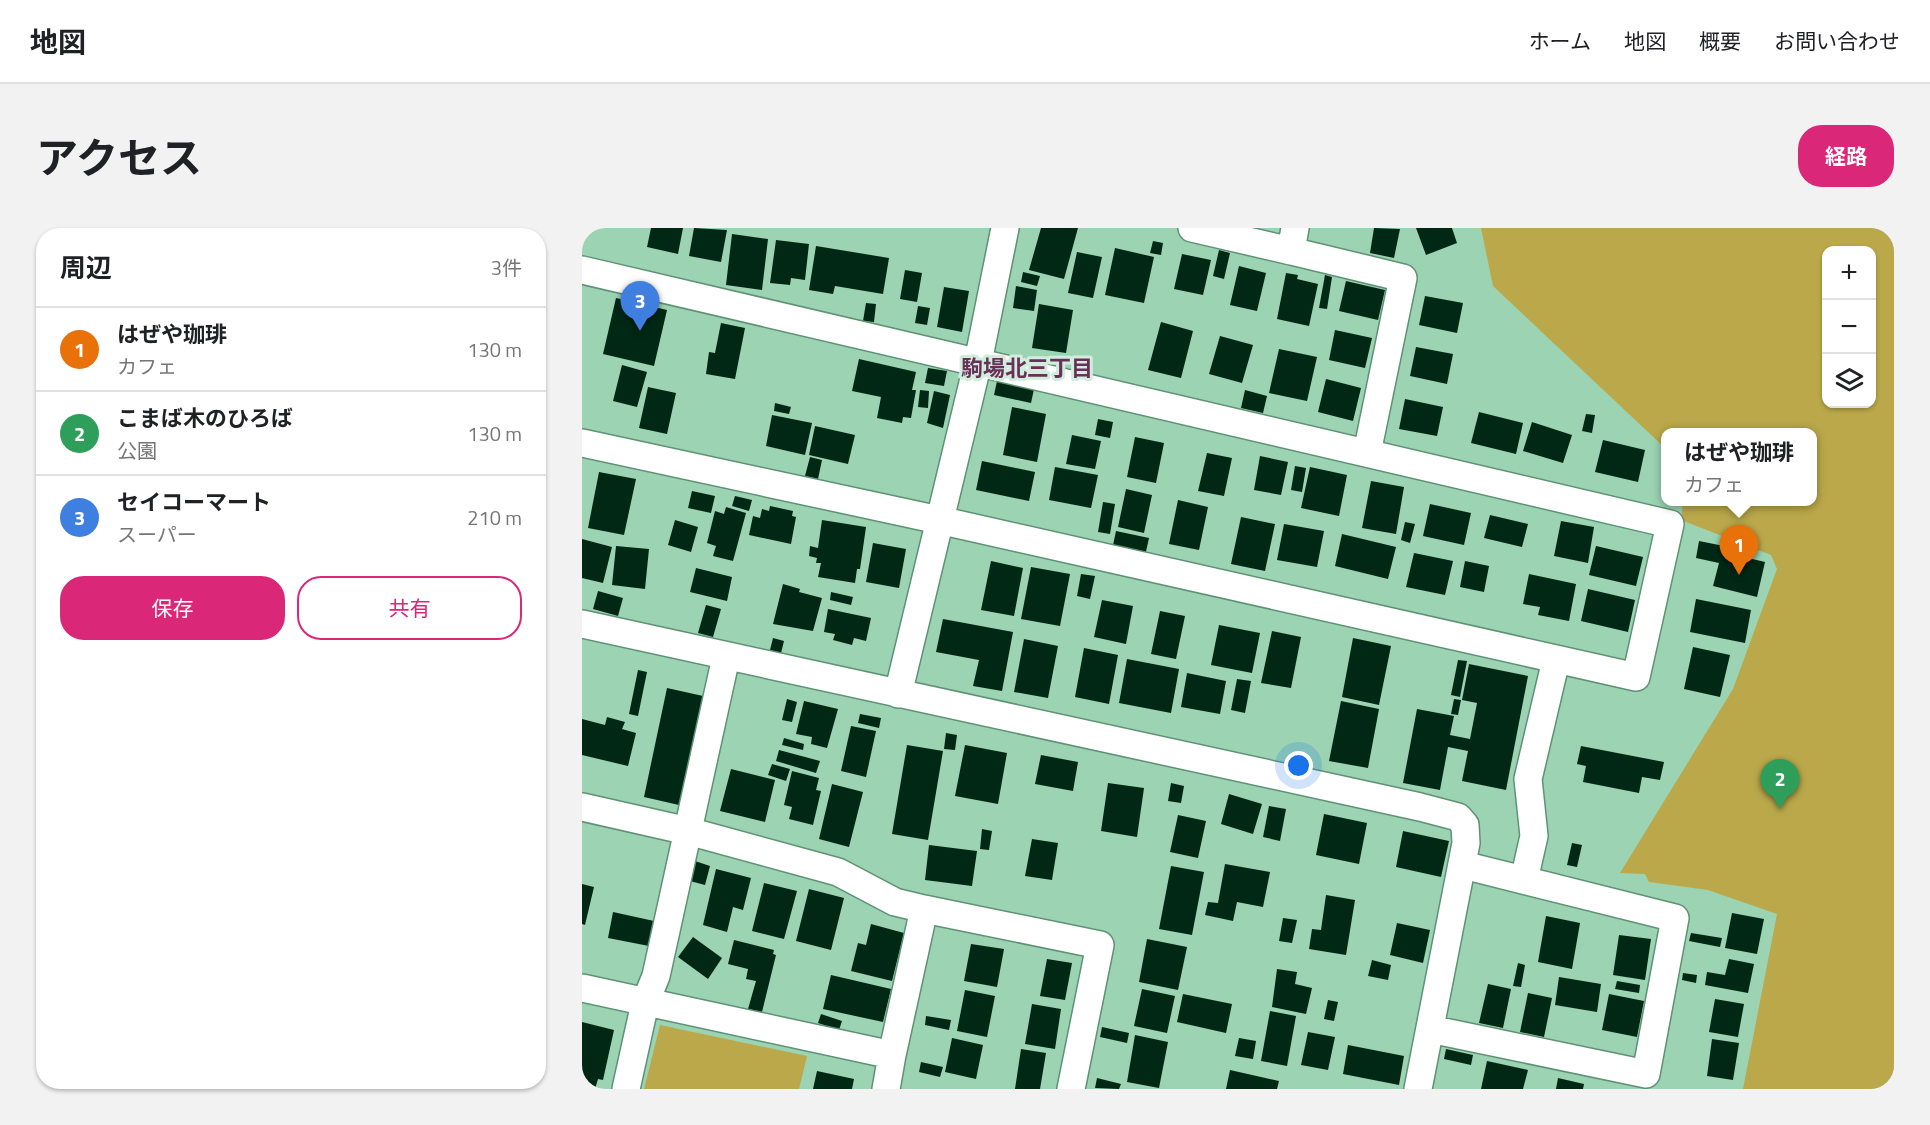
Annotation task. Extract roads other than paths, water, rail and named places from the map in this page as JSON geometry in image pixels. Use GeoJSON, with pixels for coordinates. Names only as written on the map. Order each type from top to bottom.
{"type":"FeatureCollection","features":[{"type":"Feature","properties":{"kind":"street"},"geometry":{"type":"LineString","coordinates":[[898,694],[978,362],[1005,228]]}},
{"type":"Feature","properties":{"kind":"street"},"geometry":{"type":"LineString","coordinates":[[1192,228],[1293,240],[1403,278],[1367,453]]}},
{"type":"Feature","properties":{"kind":"street"},"geometry":{"type":"LineString","coordinates":[[582,270],[1670,524],[1636,677],[939,520],[582,443]]}},
{"type":"Feature","properties":{"kind":"street"},"geometry":{"type":"LineString","coordinates":[[582,624],[1458,817],[1467,830],[1462,865],[1418,1089]]}},
{"type":"Feature","properties":{"kind":"street"},"geometry":{"type":"LineString","coordinates":[[626,1089],[645,1003],[656,976],[726,657]]}},
{"type":"Feature","properties":{"kind":"street"},"geometry":{"type":"LineString","coordinates":[[1524,880],[1534,836],[1528,779],[1556,660]]}},
{"type":"Feature","properties":{"kind":"street"},"geometry":{"type":"LineString","coordinates":[[582,807],[688,831],[838,872],[895,902],[1100,945],[1071,1089]]}},
{"type":"Feature","properties":{"kind":"street"},"geometry":{"type":"LineString","coordinates":[[1430,1029],[1646,1074],[1675,918],[1462,865]]}},
{"type":"Feature","properties":{"kind":"street"},"geometry":{"type":"LineString","coordinates":[[886,1089],[924,909]]}},
{"type":"Feature","properties":{"kind":"street"},"geometry":{"type":"LineString","coordinates":[[582,988],[892,1055]]}},
{"type":"Feature","properties":{"kind":"place","name":"セイコーマート"},"geometry":{"type":"Point","coordinates":[640,331]}},
{"type":"Feature","properties":{"kind":"place","name":"はぜや珈琲"},"geometry":{"type":"Point","coordinates":[1739,575]}},
{"type":"Feature","properties":{"kind":"place","name":"こまば木のひろば"},"geometry":{"type":"Point","coordinates":[1780,809]}},
{"type":"Feature","properties":{"kind":"district","name":"駒場北三丁目"},"geometry":{"type":"Point","coordinates":[1027,368]}}]}
